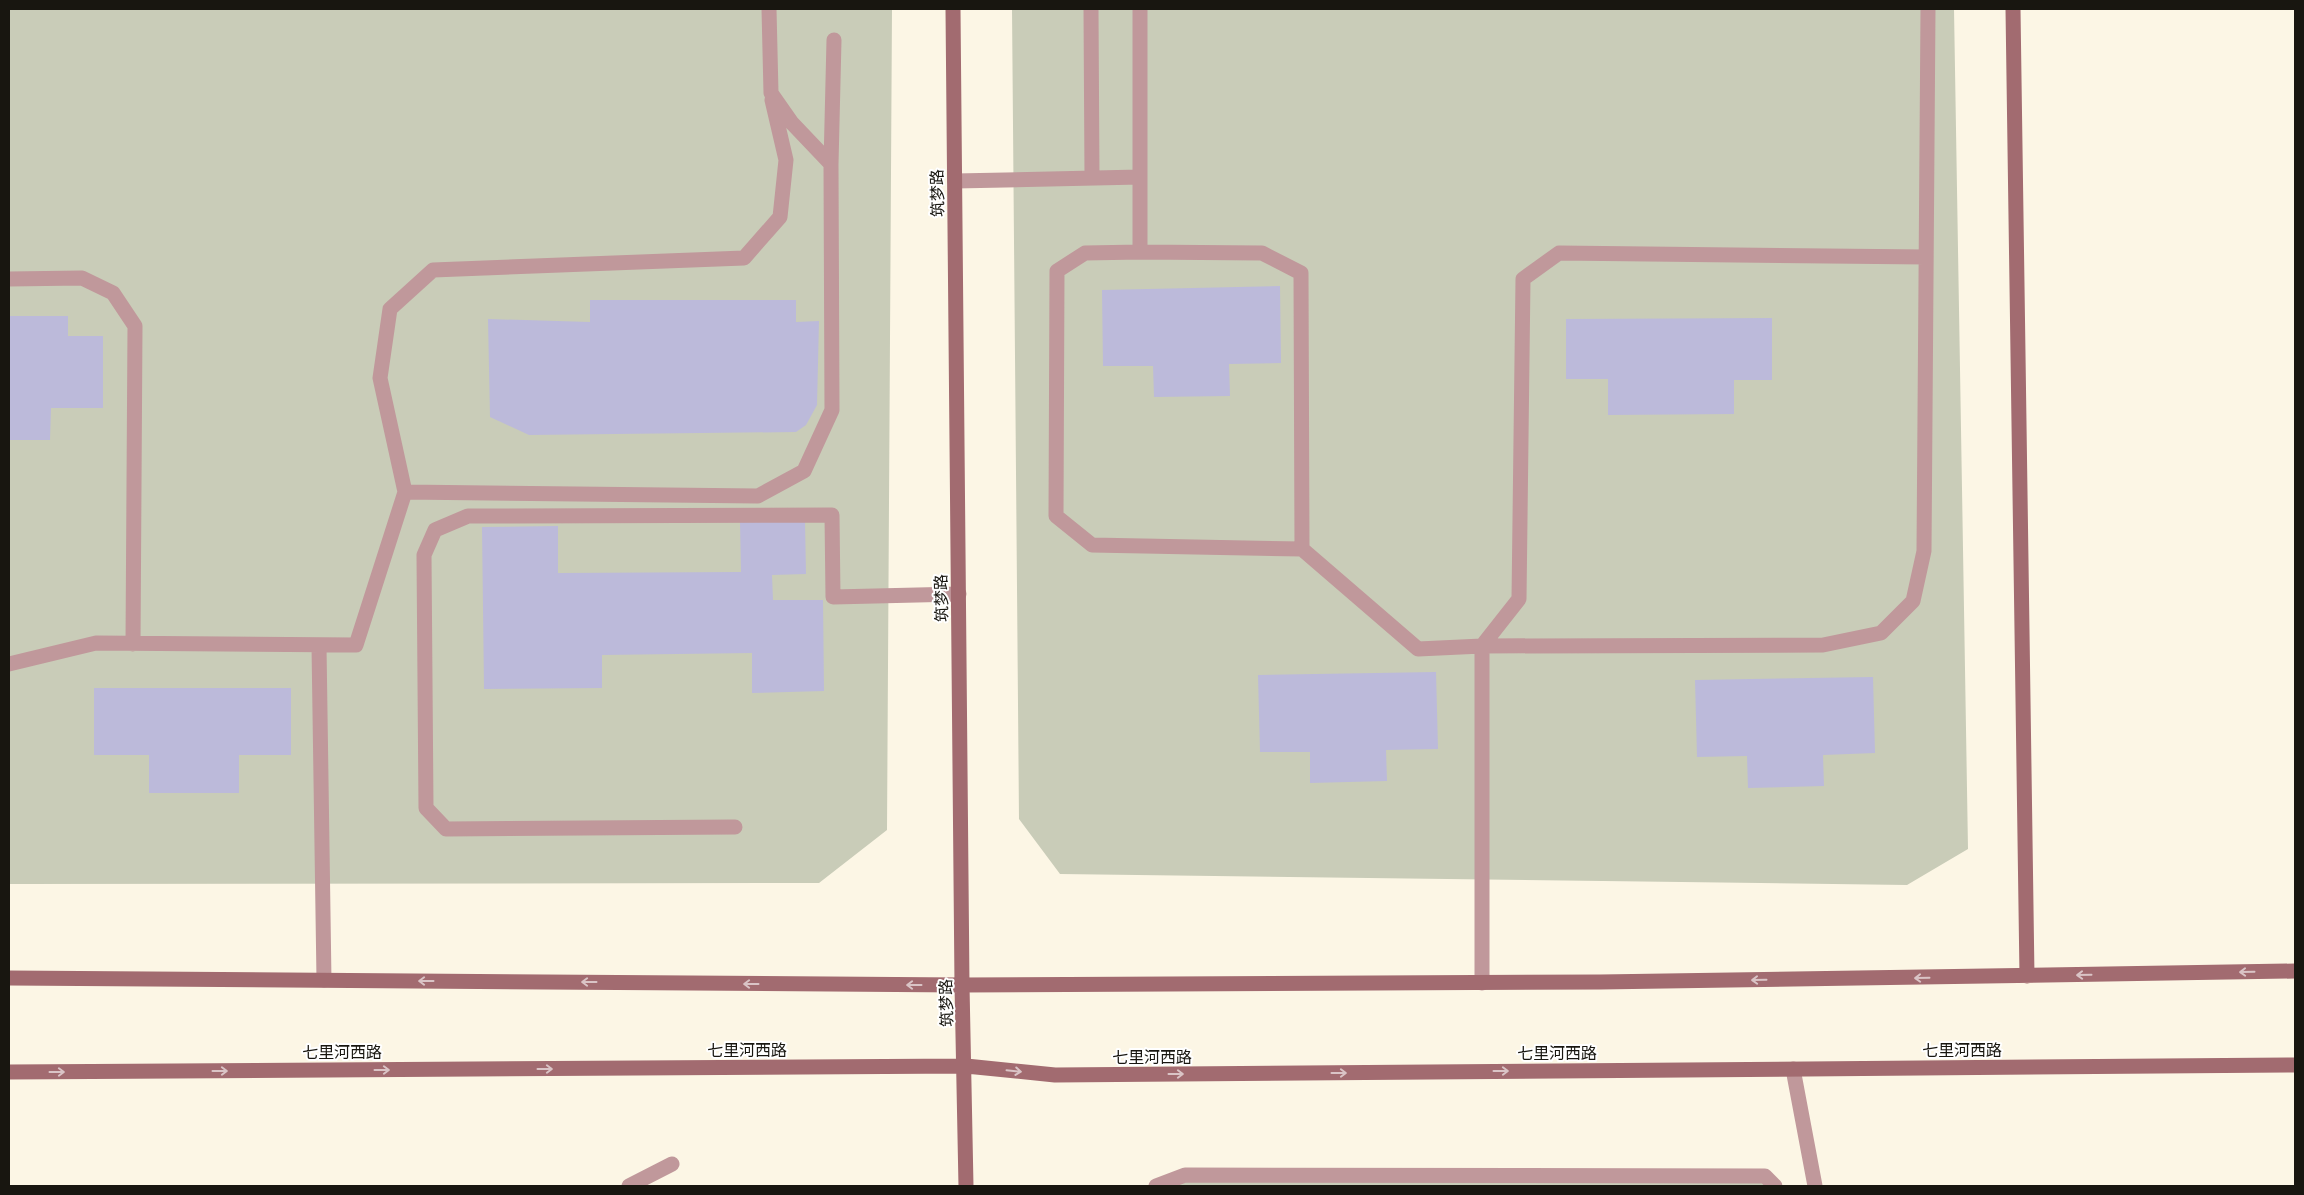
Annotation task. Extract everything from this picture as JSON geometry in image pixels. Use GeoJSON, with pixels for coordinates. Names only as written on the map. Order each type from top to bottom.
{"type":"FeatureCollection","features":[{"type":"Feature","properties":{"kind":"street"},"geometry":{"type":"LineString","coordinates":[[9,664],[96,643],[356,645],[405,492],[380,378],[390,308],[433,270],[744,258],[780,217],[786,160],[771,93],[769,9]]}},
{"type":"Feature","properties":{"kind":"street","name":"筑梦路"},"geometry":{"type":"LineString","coordinates":[[953,9],[962,986],[966,1066],[966,1186]]}},
{"type":"Feature","properties":{"kind":"street"},"geometry":{"type":"LineString","coordinates":[[1090,9],[1092,178]]}},
{"type":"Feature","properties":{"kind":"street"},"geometry":{"type":"LineString","coordinates":[[1140,9],[1140,252]]}},
{"type":"Feature","properties":{"kind":"street"},"geometry":{"type":"LineString","coordinates":[[1302,549],[1301,273],[1262,253],[1085,253],[1057,270],[1056,516],[1092,545],[1302,549],[1418,649],[1482,646],[1823,645],[1882,633],[1913,601],[1924,551],[1928,9]]}},
{"type":"Feature","properties":{"kind":"street"},"geometry":{"type":"LineString","coordinates":[[2013,9],[2027,976]]}},
{"type":"Feature","properties":{"kind":"street"},"geometry":{"type":"LineString","coordinates":[[405,492],[758,496],[804,471],[832,410],[831,164],[834,40]]}},
{"type":"Feature","properties":{"kind":"street"},"geometry":{"type":"LineString","coordinates":[[771,93],[792,123],[831,164]]}},
{"type":"Feature","properties":{"kind":"street"},"geometry":{"type":"LineString","coordinates":[[955,181],[1140,177]]}},
{"type":"Feature","properties":{"kind":"street"},"geometry":{"type":"LineString","coordinates":[[1482,983],[1482,646],[1519,599],[1523,279],[1559,253],[1926,257]]}},
{"type":"Feature","properties":{"kind":"street"},"geometry":{"type":"LineString","coordinates":[[9,279],[82,278],[113,293],[136,326],[133,644]]}},
{"type":"Feature","properties":{"kind":"street"},"geometry":{"type":"LineString","coordinates":[[734,827],[446,829],[426,808],[424,555],[435,530],[468,516],[832,514],[833,597],[958,594]]}},
{"type":"Feature","properties":{"kind":"street"},"geometry":{"type":"LineString","coordinates":[[319,646],[324,980]]}},
{"type":"Feature","properties":{"kind":"street"},"geometry":{"type":"LineString","coordinates":[[9,978],[962,986],[1482,983],[2295,971]]}},
{"type":"Feature","properties":{"kind":"street","name":"七里河西路"},"geometry":{"type":"LineString","coordinates":[[9,1072],[966,1066],[1055,1075],[2295,1065]]}},
{"type":"Feature","properties":{"kind":"street"},"geometry":{"type":"LineString","coordinates":[[1793,1069],[1814,1186]]}},
{"type":"Feature","properties":{"kind":"street"},"geometry":{"type":"LineString","coordinates":[[629,1186],[672,1164]]}},
{"type":"Feature","properties":{"kind":"street"},"geometry":{"type":"LineString","coordinates":[[1156,1186],[1185,1175],[1766,1176],[1775,1186]]}},
{"type":"Feature","properties":{"kind":"green space"},"geometry":{"type":"Polygon","coordinates":[[[9,9],[892,9],[887,830],[819,883],[9,884],[9,9]]]}},
{"type":"Feature","properties":{"kind":"green space"},"geometry":{"type":"Polygon","coordinates":[[[1012,9],[1954,9],[1968,849],[1907,885],[1060,874],[1019,819],[1012,9]]]}},
{"type":"Feature","properties":{"kind":"green space"},"geometry":{"type":"Polygon","coordinates":[[[1189,1175],[1765,1176],[1775,1186],[1156,1186],[1189,1175]]]}},
{"type":"Feature","properties":{"kind":"building"},"geometry":{"type":"Polygon","coordinates":[[[1280,286],[1281,363],[1229,364],[1230,396],[1154,397],[1153,366],[1103,366],[1102,290],[1280,286]]]}},
{"type":"Feature","properties":{"kind":"building"},"geometry":{"type":"Polygon","coordinates":[[[590,300],[796,300],[796,322],[819,321],[817,405],[806,425],[796,432],[529,435],[490,417],[488,319],[590,322],[590,300]]]}},
{"type":"Feature","properties":{"kind":"building"},"geometry":{"type":"Polygon","coordinates":[[[9,316],[68,316],[68,336],[103,336],[103,408],[51,408],[50,440],[9,440],[9,316]]]}},
{"type":"Feature","properties":{"kind":"building"},"geometry":{"type":"Polygon","coordinates":[[[1772,318],[1772,380],[1734,380],[1734,414],[1608,415],[1608,379],[1566,379],[1566,319],[1772,318]]]}},
{"type":"Feature","properties":{"kind":"building"},"geometry":{"type":"Polygon","coordinates":[[[740,522],[805,522],[806,574],[772,575],[773,600],[823,600],[824,691],[752,693],[752,653],[602,655],[602,688],[484,689],[482,527],[558,526],[558,573],[741,572],[740,522]]]}},
{"type":"Feature","properties":{"kind":"building"},"geometry":{"type":"Polygon","coordinates":[[[1436,672],[1438,749],[1386,750],[1387,781],[1310,783],[1310,752],[1260,752],[1258,675],[1436,672]]]}},
{"type":"Feature","properties":{"kind":"building"},"geometry":{"type":"Polygon","coordinates":[[[1873,677],[1875,753],[1823,755],[1824,786],[1748,788],[1747,756],[1697,757],[1695,680],[1873,677]]]}},
{"type":"Feature","properties":{"kind":"building"},"geometry":{"type":"Polygon","coordinates":[[[94,688],[291,688],[291,755],[239,755],[239,793],[149,793],[149,755],[94,755],[94,688]]]}}]}
